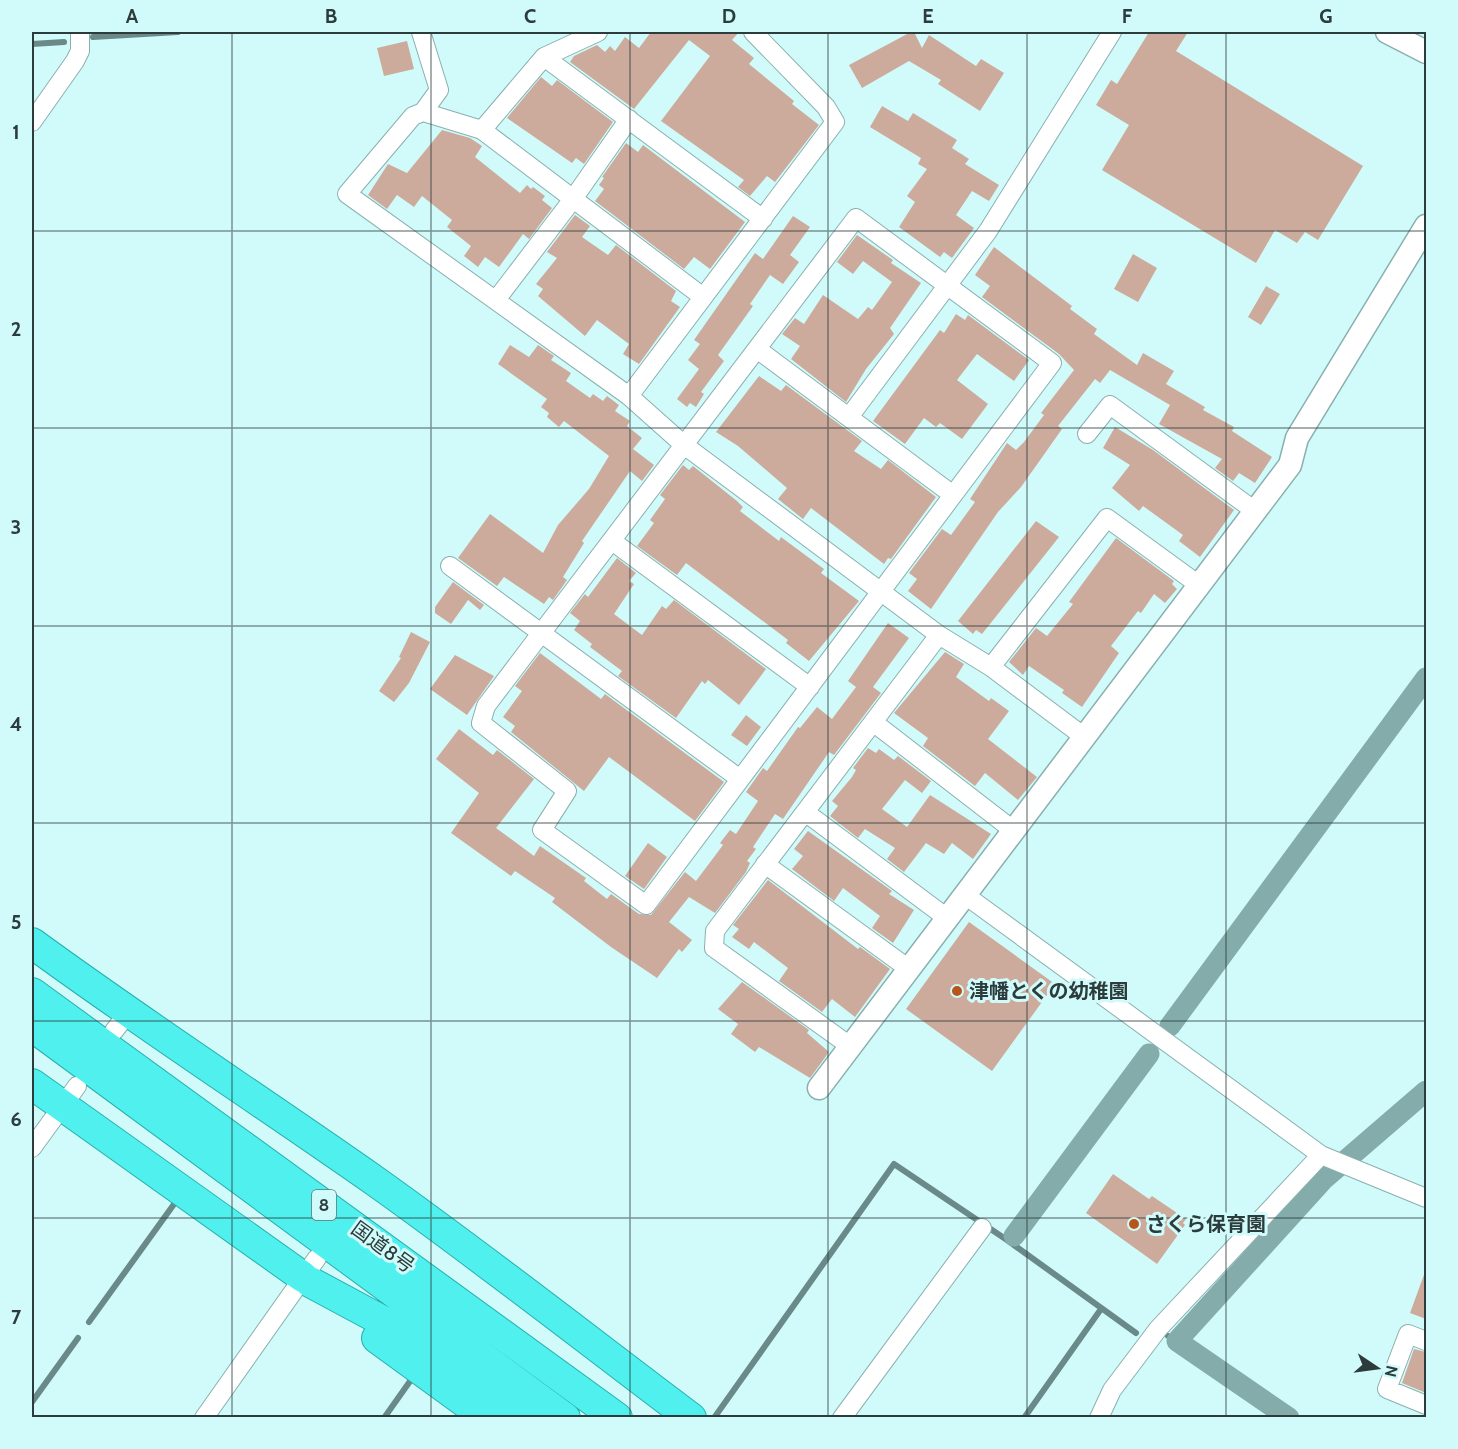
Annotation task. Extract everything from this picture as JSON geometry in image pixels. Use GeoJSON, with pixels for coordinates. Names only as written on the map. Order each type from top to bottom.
{"type":"FeatureCollection","features":[{"type":"Feature","properties":{"kind":"highway"},"geometry":{"type":"LineString","coordinates":[[32,943],[121,1022],[373,1180],[519,1286],[691,1418]]}},
{"type":"Feature","properties":{"kind":"highway","name":"国道8号"},"geometry":{"type":"LineString","coordinates":[[32,993],[617,1418]]}},
{"type":"Feature","properties":{"kind":"highway","name":"国道8号"},"geometry":{"type":"LineString","coordinates":[[32,1026],[565,1418]]}},
{"type":"Feature","properties":{"kind":"highway"},"geometry":{"type":"LineString","coordinates":[[32,1084],[70,1096],[310,1272],[530,1418]]}},
{"type":"Feature","properties":{"kind":"highway"},"geometry":{"type":"LineString","coordinates":[[324,1148],[331,1167],[339,1174],[486,1283],[657,1418]]}},
{"type":"Feature","properties":{"kind":"highway"},"geometry":{"type":"LineString","coordinates":[[310,1272],[341,1312],[487,1418]]}},
{"type":"Feature","properties":{"kind":"street"},"geometry":{"type":"LineString","coordinates":[[32,122],[75,61],[80,51],[80,32]]}},
{"type":"Feature","properties":{"kind":"street"},"geometry":{"type":"LineString","coordinates":[[421,32],[439,90],[423,112],[413,116],[346,194],[629,396],[684,445],[939,635],[991,667],[1083,736]]}},
{"type":"Feature","properties":{"kind":"street"},"geometry":{"type":"LineString","coordinates":[[482,130],[544,57],[598,32]]}},
{"type":"Feature","properties":{"kind":"street"},"geometry":{"type":"LineString","coordinates":[[629,396],[835,122],[826,107],[753,32]]}},
{"type":"Feature","properties":{"kind":"street"},"geometry":{"type":"LineString","coordinates":[[849,417],[988,231],[1112,32]]}},
{"type":"Feature","properties":{"kind":"street"},"geometry":{"type":"LineString","coordinates":[[1387,32],[1426,52]]}},
{"type":"Feature","properties":{"kind":"street"},"geometry":{"type":"LineString","coordinates":[[544,57],[763,219]]}},
{"type":"Feature","properties":{"kind":"street"},"geometry":{"type":"LineString","coordinates":[[423,112],[482,130],[703,297]]}},
{"type":"Feature","properties":{"kind":"street"},"geometry":{"type":"LineString","coordinates":[[496,300],[573,199],[629,119]]}},
{"type":"Feature","properties":{"kind":"street"},"geometry":{"type":"LineString","coordinates":[[856,218],[948,286],[1052,363],[646,905],[542,830],[567,791],[481,723],[486,706],[856,218]]}},
{"type":"Feature","properties":{"kind":"street"},"geometry":{"type":"LineString","coordinates":[[819,1088],[1290,465],[1297,438],[1426,226]]}},
{"type":"Feature","properties":{"kind":"street"},"geometry":{"type":"LineString","coordinates":[[757,349],[953,495]]}},
{"type":"Feature","properties":{"kind":"street"},"geometry":{"type":"LineString","coordinates":[[1087,434],[1110,405],[1255,511]]}},
{"type":"Feature","properties":{"kind":"street"},"geometry":{"type":"LineString","coordinates":[[991,667],[1107,518],[1199,585]]}},
{"type":"Feature","properties":{"kind":"street"},"geometry":{"type":"LineString","coordinates":[[612,541],[810,687]]}},
{"type":"Feature","properties":{"kind":"street"},"geometry":{"type":"LineString","coordinates":[[450,566],[740,779]]}},
{"type":"Feature","properties":{"kind":"street"},"geometry":{"type":"LineString","coordinates":[[850,1047],[714,948],[715,931],[939,635]]}},
{"type":"Feature","properties":{"kind":"street"},"geometry":{"type":"LineString","coordinates":[[873,722],[1013,830]]}},
{"type":"Feature","properties":{"kind":"street"},"geometry":{"type":"LineString","coordinates":[[805,812],[947,918]]}},
{"type":"Feature","properties":{"kind":"street"},"geometry":{"type":"LineString","coordinates":[[765,864],[909,969]]}},
{"type":"Feature","properties":{"kind":"street"},"geometry":{"type":"LineString","coordinates":[[965,895],[1321,1155],[1426,1198]]}},
{"type":"Feature","properties":{"kind":"street"},"geometry":{"type":"LineString","coordinates":[[32,1148],[70,1096]]}},
{"type":"Feature","properties":{"kind":"street"},"geometry":{"type":"LineString","coordinates":[[1099,1418],[1112,1390],[1158,1329],[1321,1155]]}},
{"type":"Feature","properties":{"kind":"street"},"geometry":{"type":"LineString","coordinates":[[842,1418],[982,1228]]}},
{"type":"Feature","properties":{"kind":"street"},"geometry":{"type":"LineString","coordinates":[[204,1418],[310,1272]]}},
{"type":"Feature","properties":{"kind":"street"},"geometry":{"type":"LineString","coordinates":[[1426,1341],[1408,1334],[1387,1389],[1426,1405]]}},
{"type":"Feature","properties":{"kind":"building"},"geometry":{"type":"Polygon","coordinates":[[[651,32],[739,32],[732,40],[754,58],[749,64],[794,101],[792,104],[819,125],[775,182],[767,176],[750,196],[738,187],[744,180],[661,121],[710,56],[689,40],[634,109],[570,62],[574,56],[597,45],[605,52],[610,46],[615,51],[625,37],[639,48],[651,32]]]}},
{"type":"Feature","properties":{"kind":"building"},"geometry":{"type":"Polygon","coordinates":[[[914,32],[922,48],[929,35],[976,66],[981,59],[1004,73],[980,111],[938,84],[941,80],[909,61],[862,88],[849,65],[914,32]]]}},
{"type":"Feature","properties":{"kind":"building"},"geometry":{"type":"Polygon","coordinates":[[[1149,32],[1188,32],[1176,51],[1363,166],[1318,240],[1305,232],[1297,243],[1275,230],[1256,263],[1102,170],[1129,125],[1096,105],[1111,80],[1117,84],[1149,32]]]}},
{"type":"Feature","properties":{"kind":"building"},"geometry":{"type":"Polygon","coordinates":[[[407,41],[414,69],[384,76],[377,48],[407,41]]]}},
{"type":"Feature","properties":{"kind":"building"},"geometry":{"type":"Polygon","coordinates":[[[541,77],[552,86],[557,80],[613,122],[584,164],[576,158],[572,163],[507,118],[541,77]]]}},
{"type":"Feature","properties":{"kind":"building"},"geometry":{"type":"Polygon","coordinates":[[[882,106],[908,121],[913,113],[957,140],[952,148],[969,159],[965,164],[999,185],[989,201],[972,191],[956,215],[974,228],[952,258],[944,252],[940,257],[899,227],[915,202],[907,196],[927,169],[918,164],[921,158],[870,127],[882,106]]]}},
{"type":"Feature","properties":{"kind":"building"},"geometry":{"type":"Polygon","coordinates":[[[442,130],[470,138],[482,146],[475,157],[520,193],[527,185],[531,189],[533,187],[545,196],[542,200],[552,208],[529,239],[523,234],[499,267],[485,257],[478,267],[464,256],[471,246],[447,227],[452,220],[422,196],[414,207],[397,195],[387,209],[368,195],[388,164],[407,173],[442,130]]]}},
{"type":"Feature","properties":{"kind":"building"},"geometry":{"type":"Polygon","coordinates":[[[626,143],[638,152],[643,145],[745,222],[710,269],[694,257],[684,269],[595,201],[604,189],[599,185],[604,178],[602,177],[626,143]]]}},
{"type":"Feature","properties":{"kind":"building"},"geometry":{"type":"Polygon","coordinates":[[[575,215],[590,226],[582,237],[608,255],[616,245],[676,291],[671,301],[680,307],[639,364],[623,354],[629,344],[597,320],[585,336],[538,296],[543,289],[536,284],[557,258],[547,252],[575,215]]]}},
{"type":"Feature","properties":{"kind":"building"},"geometry":{"type":"Polygon","coordinates":[[[793,216],[810,227],[790,255],[799,262],[783,284],[770,275],[750,304],[753,306],[718,355],[724,361],[701,392],[704,394],[696,407],[690,403],[687,407],[677,399],[699,369],[688,360],[700,344],[694,340],[755,253],[763,259],[793,216]]]}},
{"type":"Feature","properties":{"kind":"building"},"geometry":{"type":"Polygon","coordinates":[[[857,235],[893,260],[891,263],[921,283],[890,328],[894,334],[866,369],[846,402],[791,359],[800,346],[782,334],[795,318],[804,324],[823,295],[858,319],[868,307],[872,310],[892,282],[863,261],[853,274],[837,262],[857,235]]]}},
{"type":"Feature","properties":{"kind":"building"},"geometry":{"type":"Polygon","coordinates":[[[994,247],[1072,306],[1070,309],[1097,329],[1094,334],[1137,365],[1143,353],[1174,371],[1166,384],[1205,407],[1203,410],[1234,427],[1232,431],[1272,457],[1255,483],[1239,473],[1233,481],[1215,468],[1222,459],[1159,424],[1170,405],[1110,370],[1100,383],[1095,379],[1058,426],[1062,429],[1021,487],[998,512],[931,609],[908,591],[917,579],[909,573],[942,529],[951,535],[975,502],[970,499],[1007,443],[1016,450],[1024,442],[1044,415],[1041,413],[1074,370],[1059,354],[982,297],[990,286],[975,275],[994,247]]]}},
{"type":"Feature","properties":{"kind":"building"},"geometry":{"type":"Polygon","coordinates":[[[1133,254],[1157,268],[1138,302],[1114,289],[1133,254]]]}},
{"type":"Feature","properties":{"kind":"building"},"geometry":{"type":"Polygon","coordinates":[[[1266,286],[1280,294],[1261,325],[1248,317],[1266,286]]]}},
{"type":"Feature","properties":{"kind":"building"},"geometry":{"type":"Polygon","coordinates":[[[956,314],[965,320],[968,315],[1029,360],[1014,381],[977,354],[957,380],[988,404],[962,439],[940,423],[936,427],[924,418],[905,444],[873,421],[940,330],[944,333],[956,314]]]}},
{"type":"Feature","properties":{"kind":"building"},"geometry":{"type":"Polygon","coordinates":[[[510,345],[529,357],[538,345],[554,356],[551,360],[571,373],[566,381],[590,398],[593,394],[603,401],[607,396],[619,405],[615,411],[630,421],[627,426],[642,438],[633,449],[654,465],[642,481],[630,471],[582,541],[584,543],[563,577],[567,580],[553,600],[549,597],[544,604],[504,577],[497,586],[458,558],[490,514],[543,553],[558,525],[589,489],[609,456],[564,421],[559,427],[547,417],[549,413],[541,407],[547,399],[498,364],[510,345]]]}},
{"type":"Feature","properties":{"kind":"building"},"geometry":{"type":"Polygon","coordinates":[[[759,376],[781,391],[786,385],[862,441],[854,451],[881,469],[888,460],[936,497],[891,559],[888,558],[884,564],[811,508],[803,519],[778,499],[787,488],[738,446],[716,432],[759,376]]]}},
{"type":"Feature","properties":{"kind":"building"},"geometry":{"type":"Polygon","coordinates":[[[1115,427],[1153,450],[1234,510],[1200,557],[1179,541],[1183,535],[1143,506],[1139,511],[1112,488],[1130,465],[1103,448],[1115,427]]]}},
{"type":"Feature","properties":{"kind":"building"},"geometry":{"type":"Polygon","coordinates":[[[683,465],[689,470],[693,466],[737,501],[743,507],[740,511],[779,541],[781,537],[824,569],[821,573],[859,601],[809,661],[786,643],[788,640],[686,563],[677,575],[637,546],[654,523],[650,520],[665,499],[660,495],[683,465]]]}},
{"type":"Feature","properties":{"kind":"building"},"geometry":{"type":"Polygon","coordinates":[[[1036,521],[1059,537],[982,634],[976,630],[973,634],[958,621],[1036,521]]]}},
{"type":"Feature","properties":{"kind":"building"},"geometry":{"type":"Polygon","coordinates":[[[1116,538],[1174,581],[1172,584],[1177,589],[1165,603],[1154,594],[1141,613],[1138,611],[1111,646],[1119,653],[1082,707],[1062,693],[1064,690],[1029,666],[1023,675],[1009,662],[1036,628],[1047,636],[1073,604],[1069,602],[1116,538]]]}},
{"type":"Feature","properties":{"kind":"building"},"geometry":{"type":"Polygon","coordinates":[[[617,558],[636,573],[629,581],[634,584],[614,614],[642,635],[662,606],[666,609],[674,600],[766,669],[739,705],[708,680],[705,684],[702,681],[676,718],[618,676],[622,671],[590,647],[592,644],[574,630],[580,621],[570,613],[585,594],[588,597],[617,558]]]}},
{"type":"Feature","properties":{"kind":"building"},"geometry":{"type":"Polygon","coordinates":[[[453,582],[484,605],[480,610],[468,600],[451,624],[435,613],[435,607],[453,582]]]}},
{"type":"Feature","properties":{"kind":"building"},"geometry":{"type":"Polygon","coordinates":[[[888,623],[909,638],[873,687],[881,693],[834,755],[829,752],[783,819],[775,814],[753,847],[756,849],[747,861],[750,863],[746,872],[715,913],[689,897],[669,922],[692,940],[682,952],[679,949],[657,978],[611,947],[552,902],[555,898],[515,871],[511,876],[451,833],[479,793],[436,759],[459,729],[493,755],[497,750],[534,779],[496,828],[534,856],[540,846],[586,878],[584,881],[607,899],[611,894],[639,914],[651,915],[685,872],[696,881],[723,845],[720,843],[730,830],[736,834],[758,801],[746,792],[763,768],[767,771],[798,727],[800,728],[817,707],[832,719],[856,687],[848,681],[888,623]]]}},
{"type":"Feature","properties":{"kind":"building"},"geometry":{"type":"Polygon","coordinates":[[[411,632],[430,642],[409,683],[394,702],[379,691],[401,658],[399,657],[411,632]]]}},
{"type":"Feature","properties":{"kind":"building"},"geometry":{"type":"Polygon","coordinates":[[[945,652],[964,664],[956,677],[989,701],[991,698],[1009,711],[988,739],[1037,777],[1018,800],[985,773],[975,786],[923,746],[928,738],[894,713],[945,652]]]}},
{"type":"Feature","properties":{"kind":"building"},"geometry":{"type":"Polygon","coordinates":[[[540,653],[601,699],[605,694],[724,782],[695,821],[609,757],[584,791],[511,732],[515,726],[503,717],[522,691],[515,686],[540,653]]]}},
{"type":"Feature","properties":{"kind":"building"},"geometry":{"type":"Polygon","coordinates":[[[455,655],[494,676],[467,715],[430,689],[455,655]]]}},
{"type":"Feature","properties":{"kind":"building"},"geometry":{"type":"Polygon","coordinates":[[[746,715],[761,727],[747,746],[731,735],[746,715]]]}},
{"type":"Feature","properties":{"kind":"building"},"geometry":{"type":"Polygon","coordinates":[[[868,748],[876,753],[879,749],[894,760],[898,756],[931,781],[922,793],[905,780],[882,809],[907,827],[930,795],[991,834],[973,859],[952,843],[944,854],[926,843],[904,872],[887,859],[895,848],[865,829],[858,838],[830,816],[838,806],[832,801],[852,777],[856,770],[853,768],[868,748]]]}},
{"type":"Feature","properties":{"kind":"building"},"geometry":{"type":"Polygon","coordinates":[[[808,831],[892,891],[889,894],[914,910],[893,943],[872,928],[880,916],[843,888],[834,901],[792,869],[803,856],[794,849],[808,831]]]}},
{"type":"Feature","properties":{"kind":"building"},"geometry":{"type":"Polygon","coordinates":[[[648,843],[667,857],[644,889],[625,876],[648,843]]]}},
{"type":"Feature","properties":{"kind":"building"},"geometry":{"type":"Polygon","coordinates":[[[768,880],[858,949],[860,947],[890,969],[855,1017],[832,999],[822,1012],[779,981],[788,968],[754,942],[749,949],[732,937],[739,929],[733,925],[768,880]]]}},
{"type":"Feature","properties":{"kind":"building"},"geometry":{"type":"Polygon","coordinates":[[[969,922],[1055,984],[992,1071],[906,1009],[969,922]]]}},
{"type":"Feature","properties":{"kind":"building"},"geometry":{"type":"Polygon","coordinates":[[[742,982],[809,1030],[807,1033],[829,1052],[810,1078],[759,1047],[755,1052],[731,1034],[738,1024],[718,1009],[742,982]]]}},
{"type":"Feature","properties":{"kind":"building"},"geometry":{"type":"Polygon","coordinates":[[[1113,1174],[1149,1199],[1152,1196],[1186,1219],[1183,1223],[1185,1225],[1157,1264],[1086,1213],[1113,1174]]]}},
{"type":"Feature","properties":{"kind":"building"},"geometry":{"type":"Polygon","coordinates":[[[1426,1272],[1426,1319],[1410,1313],[1426,1272]]]}},
{"type":"Feature","properties":{"kind":"building"},"geometry":{"type":"Polygon","coordinates":[[[1414,1349],[1426,1352],[1426,1393],[1402,1383],[1414,1349]]]}},
{"type":"Feature","properties":{"kind":"waterway"},"geometry":{"type":"LineString","coordinates":[[93,37],[178,32]]}},
{"type":"Feature","properties":{"kind":"waterway"},"geometry":{"type":"LineString","coordinates":[[32,44],[64,42]]}},
{"type":"Feature","properties":{"kind":"waterway"},"geometry":{"type":"LineString","coordinates":[[1170,1026],[1426,678]]}},
{"type":"Feature","properties":{"kind":"waterway"},"geometry":{"type":"LineString","coordinates":[[1014,1236],[1149,1054]]}},
{"type":"Feature","properties":{"kind":"waterway"},"geometry":{"type":"LineString","coordinates":[[1289,1418],[1177,1341],[1324,1179],[1426,1091]]}},
{"type":"Feature","properties":{"kind":"waterway"},"geometry":{"type":"LineString","coordinates":[[714,1418],[894,1164],[1007,1240],[1014,1236]]}},
{"type":"Feature","properties":{"kind":"waterway"},"geometry":{"type":"LineString","coordinates":[[89,1322],[177,1200]]}},
{"type":"Feature","properties":{"kind":"waterway"},"geometry":{"type":"LineString","coordinates":[[1007,1240],[1136,1333]]}},
{"type":"Feature","properties":{"kind":"waterway"},"geometry":{"type":"LineString","coordinates":[[1024,1418],[1101,1309]]}},
{"type":"Feature","properties":{"kind":"waterway"},"geometry":{"type":"LineString","coordinates":[[1168,1336],[1177,1341]]}},
{"type":"Feature","properties":{"kind":"waterway"},"geometry":{"type":"LineString","coordinates":[[32,1402],[78,1338]]}},
{"type":"Feature","properties":{"kind":"waterway"},"geometry":{"type":"LineString","coordinates":[[384,1418],[413,1377]]}},
{"type":"Feature","properties":{"kind":"place","name":"津幡とくの幼稚園"},"geometry":{"type":"Point","coordinates":[957,991]}},
{"type":"Feature","properties":{"kind":"place","name":"さくら保育園"},"geometry":{"type":"Point","coordinates":[1134,1224]}}]}
